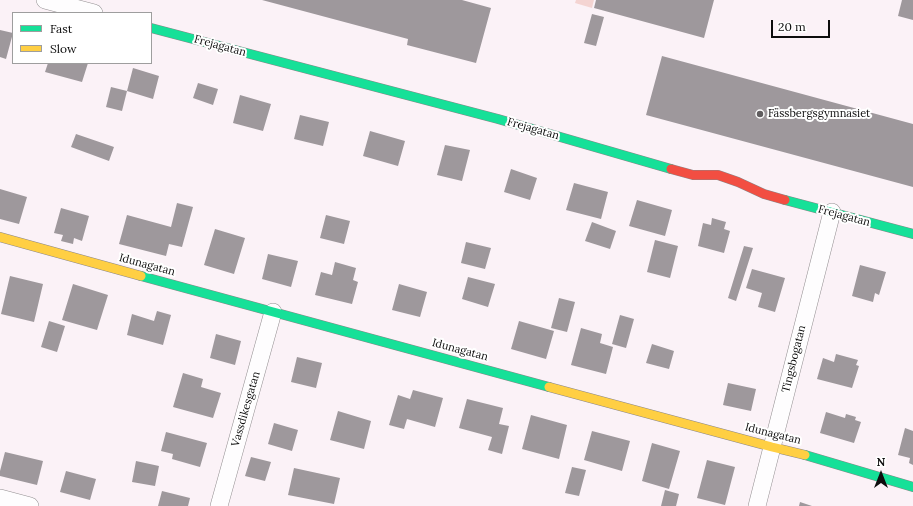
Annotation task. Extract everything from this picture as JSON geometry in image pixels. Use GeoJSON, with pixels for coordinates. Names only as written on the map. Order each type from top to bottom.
{"type":"FeatureCollection","features":[{"type":"Feature","properties":{"kind":"street"},"geometry":{"type":"LineString","coordinates":[[45,0],[90,12]]}},
{"type":"Feature","properties":{"kind":"street","name":"Frejagatan"},"geometry":{"type":"LineString","coordinates":[[152,28],[498,119],[693,175],[718,175],[764,194],[913,234]]}},
{"type":"Feature","properties":{"kind":"street","name":"Tingsbogatan"},"geometry":{"type":"LineString","coordinates":[[757,506],[832,212]]}},
{"type":"Feature","properties":{"kind":"street","name":"Idunagatan"},"geometry":{"type":"LineString","coordinates":[[0,237],[795,452],[913,488]]}},
{"type":"Feature","properties":{"kind":"street","name":"Vassdikesgatan"},"geometry":{"type":"LineString","coordinates":[[219,506],[273,312]]}},
{"type":"Feature","properties":{"kind":"street"},"geometry":{"type":"LineString","coordinates":[[0,498],[22,505]]}},
{"type":"Feature","properties":{"kind":"shaded area"},"geometry":{"type":"Polygon","coordinates":[[[576,0],[594,0],[592,8],[575,3],[576,0]]]}},
{"type":"Feature","properties":{"kind":"building"},"geometry":{"type":"Polygon","coordinates":[[[262,0],[462,0],[491,8],[476,63],[407,45],[408,39],[262,0]]]}},
{"type":"Feature","properties":{"kind":"building"},"geometry":{"type":"Polygon","coordinates":[[[596,0],[714,0],[704,38],[594,8],[596,0]]]}},
{"type":"Feature","properties":{"kind":"building"},"geometry":{"type":"Polygon","coordinates":[[[902,0],[913,0],[913,20],[898,16],[902,0]]]}},
{"type":"Feature","properties":{"kind":"building"},"geometry":{"type":"Polygon","coordinates":[[[592,14],[604,17],[596,46],[584,43],[592,14]]]}},
{"type":"Feature","properties":{"kind":"building"},"geometry":{"type":"Polygon","coordinates":[[[0,30],[12,33],[6,59],[0,57],[0,30]]]}},
{"type":"Feature","properties":{"kind":"building"},"geometry":{"type":"Polygon","coordinates":[[[662,56],[913,124],[913,187],[646,115],[662,56]]]}},
{"type":"Feature","properties":{"kind":"building"},"geometry":{"type":"Polygon","coordinates":[[[48,64],[88,64],[82,82],[45,72],[48,64]]]}},
{"type":"Feature","properties":{"kind":"building"},"geometry":{"type":"Polygon","coordinates":[[[133,68],[159,76],[153,99],[127,91],[133,68]]]}},
{"type":"Feature","properties":{"kind":"building"},"geometry":{"type":"Polygon","coordinates":[[[198,83],[218,89],[213,105],[193,98],[198,83]]]}},
{"type":"Feature","properties":{"kind":"building"},"geometry":{"type":"Polygon","coordinates":[[[111,87],[127,91],[122,111],[106,107],[111,87]]]}},
{"type":"Feature","properties":{"kind":"building"},"geometry":{"type":"Polygon","coordinates":[[[240,95],[271,104],[263,131],[233,123],[240,95]]]}},
{"type":"Feature","properties":{"kind":"building"},"geometry":{"type":"Polygon","coordinates":[[[300,115],[329,122],[323,146],[294,139],[300,115]]]}},
{"type":"Feature","properties":{"kind":"building"},"geometry":{"type":"Polygon","coordinates":[[[370,131],[405,141],[398,166],[363,156],[370,131]]]}},
{"type":"Feature","properties":{"kind":"building"},"geometry":{"type":"Polygon","coordinates":[[[76,134],[114,147],[109,161],[71,147],[76,134]]]}},
{"type":"Feature","properties":{"kind":"building"},"geometry":{"type":"Polygon","coordinates":[[[445,145],[470,150],[462,181],[437,175],[445,145]]]}},
{"type":"Feature","properties":{"kind":"building"},"geometry":{"type":"Polygon","coordinates":[[[511,169],[537,178],[530,200],[504,192],[511,169]]]}},
{"type":"Feature","properties":{"kind":"building"},"geometry":{"type":"Polygon","coordinates":[[[574,183],[608,192],[601,219],[566,210],[574,183]]]}},
{"type":"Feature","properties":{"kind":"building"},"geometry":{"type":"Polygon","coordinates":[[[0,189],[27,197],[19,224],[0,219],[0,189]]]}},
{"type":"Feature","properties":{"kind":"building"},"geometry":{"type":"Polygon","coordinates":[[[637,200],[672,210],[665,236],[629,226],[637,200]]]}},
{"type":"Feature","properties":{"kind":"building"},"geometry":{"type":"Polygon","coordinates":[[[177,203],[193,207],[182,247],[169,244],[166,256],[119,244],[127,215],[171,227],[177,203]]]}},
{"type":"Feature","properties":{"kind":"building"},"geometry":{"type":"Polygon","coordinates":[[[61,208],[89,216],[82,241],[74,238],[73,244],[61,241],[63,235],[54,233],[61,208]]]}},
{"type":"Feature","properties":{"kind":"building"},"geometry":{"type":"Polygon","coordinates":[[[326,215],[350,221],[344,244],[320,238],[326,215]]]}},
{"type":"Feature","properties":{"kind":"building"},"geometry":{"type":"Polygon","coordinates":[[[712,218],[726,222],[724,229],[730,231],[724,253],[698,246],[703,223],[711,225],[712,218]]]}},
{"type":"Feature","properties":{"kind":"building"},"geometry":{"type":"Polygon","coordinates":[[[592,222],[616,231],[610,249],[585,241],[592,222]]]}},
{"type":"Feature","properties":{"kind":"building"},"geometry":{"type":"Polygon","coordinates":[[[215,229],[245,238],[234,274],[204,265],[215,229]]]}},
{"type":"Feature","properties":{"kind":"building"},"geometry":{"type":"Polygon","coordinates":[[[655,240],[678,246],[670,278],[647,272],[655,240]]]}},
{"type":"Feature","properties":{"kind":"building"},"geometry":{"type":"Polygon","coordinates":[[[466,242],[491,248],[485,269],[461,263],[466,242]]]}},
{"type":"Feature","properties":{"kind":"building"},"geometry":{"type":"Polygon","coordinates":[[[744,246],[753,248],[736,301],[728,298],[744,246]]]}},
{"type":"Feature","properties":{"kind":"building"},"geometry":{"type":"Polygon","coordinates":[[[268,254],[298,261],[291,287],[262,279],[268,254]]]}},
{"type":"Feature","properties":{"kind":"building"},"geometry":{"type":"Polygon","coordinates":[[[335,262],[356,268],[353,280],[358,282],[352,304],[315,295],[321,272],[332,275],[335,262]]]}},
{"type":"Feature","properties":{"kind":"building"},"geometry":{"type":"Polygon","coordinates":[[[860,265],[886,272],[879,295],[875,293],[873,302],[852,296],[860,265]]]}},
{"type":"Feature","properties":{"kind":"building"},"geometry":{"type":"Polygon","coordinates":[[[752,269],[785,278],[775,312],[758,307],[762,293],[746,288],[752,269]]]}},
{"type":"Feature","properties":{"kind":"building"},"geometry":{"type":"Polygon","coordinates":[[[10,276],[43,284],[34,322],[1,314],[10,276]]]}},
{"type":"Feature","properties":{"kind":"building"},"geometry":{"type":"Polygon","coordinates":[[[468,277],[495,284],[488,307],[462,299],[468,277]]]}},
{"type":"Feature","properties":{"kind":"building"},"geometry":{"type":"Polygon","coordinates":[[[73,284],[108,295],[97,330],[62,320],[73,284]]]}},
{"type":"Feature","properties":{"kind":"building"},"geometry":{"type":"Polygon","coordinates":[[[399,284],[427,292],[420,317],[392,310],[399,284]]]}},
{"type":"Feature","properties":{"kind":"building"},"geometry":{"type":"Polygon","coordinates":[[[559,298],[575,302],[567,332],[551,328],[559,298]]]}},
{"type":"Feature","properties":{"kind":"building"},"geometry":{"type":"Polygon","coordinates":[[[157,311],[171,315],[163,345],[127,335],[132,314],[154,321],[157,311]]]}},
{"type":"Feature","properties":{"kind":"building"},"geometry":{"type":"Polygon","coordinates":[[[620,315],[634,319],[626,348],[612,344],[620,315]]]}},
{"type":"Feature","properties":{"kind":"building"},"geometry":{"type":"Polygon","coordinates":[[[49,321],[65,326],[57,352],[41,347],[49,321]]]}},
{"type":"Feature","properties":{"kind":"building"},"geometry":{"type":"Polygon","coordinates":[[[519,321],[554,331],[546,359],[511,349],[519,321]]]}},
{"type":"Feature","properties":{"kind":"building"},"geometry":{"type":"Polygon","coordinates":[[[581,328],[602,334],[600,343],[613,347],[606,374],[571,365],[581,328]]]}},
{"type":"Feature","properties":{"kind":"building"},"geometry":{"type":"Polygon","coordinates":[[[216,334],[241,341],[235,365],[210,358],[216,334]]]}},
{"type":"Feature","properties":{"kind":"building"},"geometry":{"type":"Polygon","coordinates":[[[652,344],[674,351],[669,369],[646,363],[652,344]]]}},
{"type":"Feature","properties":{"kind":"building"},"geometry":{"type":"Polygon","coordinates":[[[836,354],[858,360],[856,365],[859,366],[852,388],[817,379],[823,358],[834,362],[836,354]]]}},
{"type":"Feature","properties":{"kind":"building"},"geometry":{"type":"Polygon","coordinates":[[[297,357],[322,363],[316,388],[291,382],[297,357]]]}},
{"type":"Feature","properties":{"kind":"building"},"geometry":{"type":"Polygon","coordinates":[[[183,373],[203,379],[201,387],[221,393],[213,418],[173,407],[183,373]]]}},
{"type":"Feature","properties":{"kind":"building"},"geometry":{"type":"Polygon","coordinates":[[[728,383],[756,389],[751,411],[723,405],[728,383]]]}},
{"type":"Feature","properties":{"kind":"building"},"geometry":{"type":"Polygon","coordinates":[[[413,390],[443,398],[435,427],[407,419],[404,429],[389,425],[398,395],[410,399],[413,390]]]}},
{"type":"Feature","properties":{"kind":"building"},"geometry":{"type":"Polygon","coordinates":[[[467,399],[503,408],[499,424],[509,426],[502,454],[488,450],[492,437],[459,428],[467,399]]]}},
{"type":"Feature","properties":{"kind":"building"},"geometry":{"type":"Polygon","coordinates":[[[338,411],[371,421],[364,449],[330,440],[338,411]]]}},
{"type":"Feature","properties":{"kind":"building"},"geometry":{"type":"Polygon","coordinates":[[[826,412],[845,418],[846,414],[856,417],[855,420],[861,422],[854,443],[820,433],[826,412]]]}},
{"type":"Feature","properties":{"kind":"building"},"geometry":{"type":"Polygon","coordinates":[[[531,415],[567,425],[559,459],[522,449],[531,415]]]}},
{"type":"Feature","properties":{"kind":"building"},"geometry":{"type":"Polygon","coordinates":[[[274,423],[298,430],[292,451],[268,444],[274,423]]]}},
{"type":"Feature","properties":{"kind":"building"},"geometry":{"type":"Polygon","coordinates":[[[905,428],[913,431],[913,465],[909,463],[910,458],[898,455],[905,428]]]}},
{"type":"Feature","properties":{"kind":"building"},"geometry":{"type":"Polygon","coordinates":[[[592,431],[630,441],[622,471],[584,460],[592,431]]]}},
{"type":"Feature","properties":{"kind":"building"},"geometry":{"type":"Polygon","coordinates":[[[166,432],[207,443],[200,467],[172,459],[173,454],[161,451],[166,432]]]}},
{"type":"Feature","properties":{"kind":"building"},"geometry":{"type":"Polygon","coordinates":[[[652,443],[680,451],[669,489],[642,481],[652,443]]]}},
{"type":"Feature","properties":{"kind":"building"},"geometry":{"type":"Polygon","coordinates":[[[5,452],[43,461],[37,485],[0,476],[5,452]]]}},
{"type":"Feature","properties":{"kind":"building"},"geometry":{"type":"Polygon","coordinates":[[[251,457],[271,462],[265,481],[245,476],[251,457]]]}},
{"type":"Feature","properties":{"kind":"building"},"geometry":{"type":"Polygon","coordinates":[[[707,460],[735,467],[725,505],[697,498],[707,460]]]}},
{"type":"Feature","properties":{"kind":"building"},"geometry":{"type":"Polygon","coordinates":[[[136,461],[159,466],[155,486],[132,482],[136,461]]]}},
{"type":"Feature","properties":{"kind":"building"},"geometry":{"type":"Polygon","coordinates":[[[572,467],[586,470],[579,496],[565,493],[572,467]]]}},
{"type":"Feature","properties":{"kind":"building"},"geometry":{"type":"Polygon","coordinates":[[[294,468],[340,478],[334,504],[288,495],[294,468]]]}},
{"type":"Feature","properties":{"kind":"building"},"geometry":{"type":"Polygon","coordinates":[[[66,471],[96,479],[90,500],[60,492],[66,471]]]}},
{"type":"Feature","properties":{"kind":"building"},"geometry":{"type":"Polygon","coordinates":[[[665,490],[679,494],[676,506],[661,506],[665,490]]]}},
{"type":"Feature","properties":{"kind":"building"},"geometry":{"type":"Polygon","coordinates":[[[162,491],[190,498],[188,506],[158,506],[162,491]]]}},
{"type":"Feature","properties":{"kind":"building"},"geometry":{"type":"Polygon","coordinates":[[[800,502],[812,506],[799,506],[800,502]]]}},
{"type":"Feature","properties":{"kind":"traffic: fast"},"geometry":{"type":"LineString","coordinates":[[152,28],[498,119],[671,169]]}},
{"type":"Feature","properties":{"kind":"traffic: fast"},"geometry":{"type":"LineString","coordinates":[[785,200],[913,234]]}},
{"type":"Feature","properties":{"kind":"traffic: fast"},"geometry":{"type":"LineString","coordinates":[[141,276],[549,387]]}},
{"type":"Feature","properties":{"kind":"traffic: fast"},"geometry":{"type":"LineString","coordinates":[[805,455],[913,487]]}},
{"type":"Feature","properties":{"kind":"traffic: slow"},"geometry":{"type":"LineString","coordinates":[[0,237],[141,276]]}},
{"type":"Feature","properties":{"kind":"traffic: slow"},"geometry":{"type":"LineString","coordinates":[[549,387],[805,455]]}},
{"type":"Feature","properties":{"kind":"traffic: jam"},"geometry":{"type":"LineString","coordinates":[[671,169],[693,175],[718,175],[764,194],[785,200]]}},
{"type":"Feature","properties":{"kind":"place","name":"Fässbergsgymnasiet"},"geometry":{"type":"Point","coordinates":[760,114]}}]}
